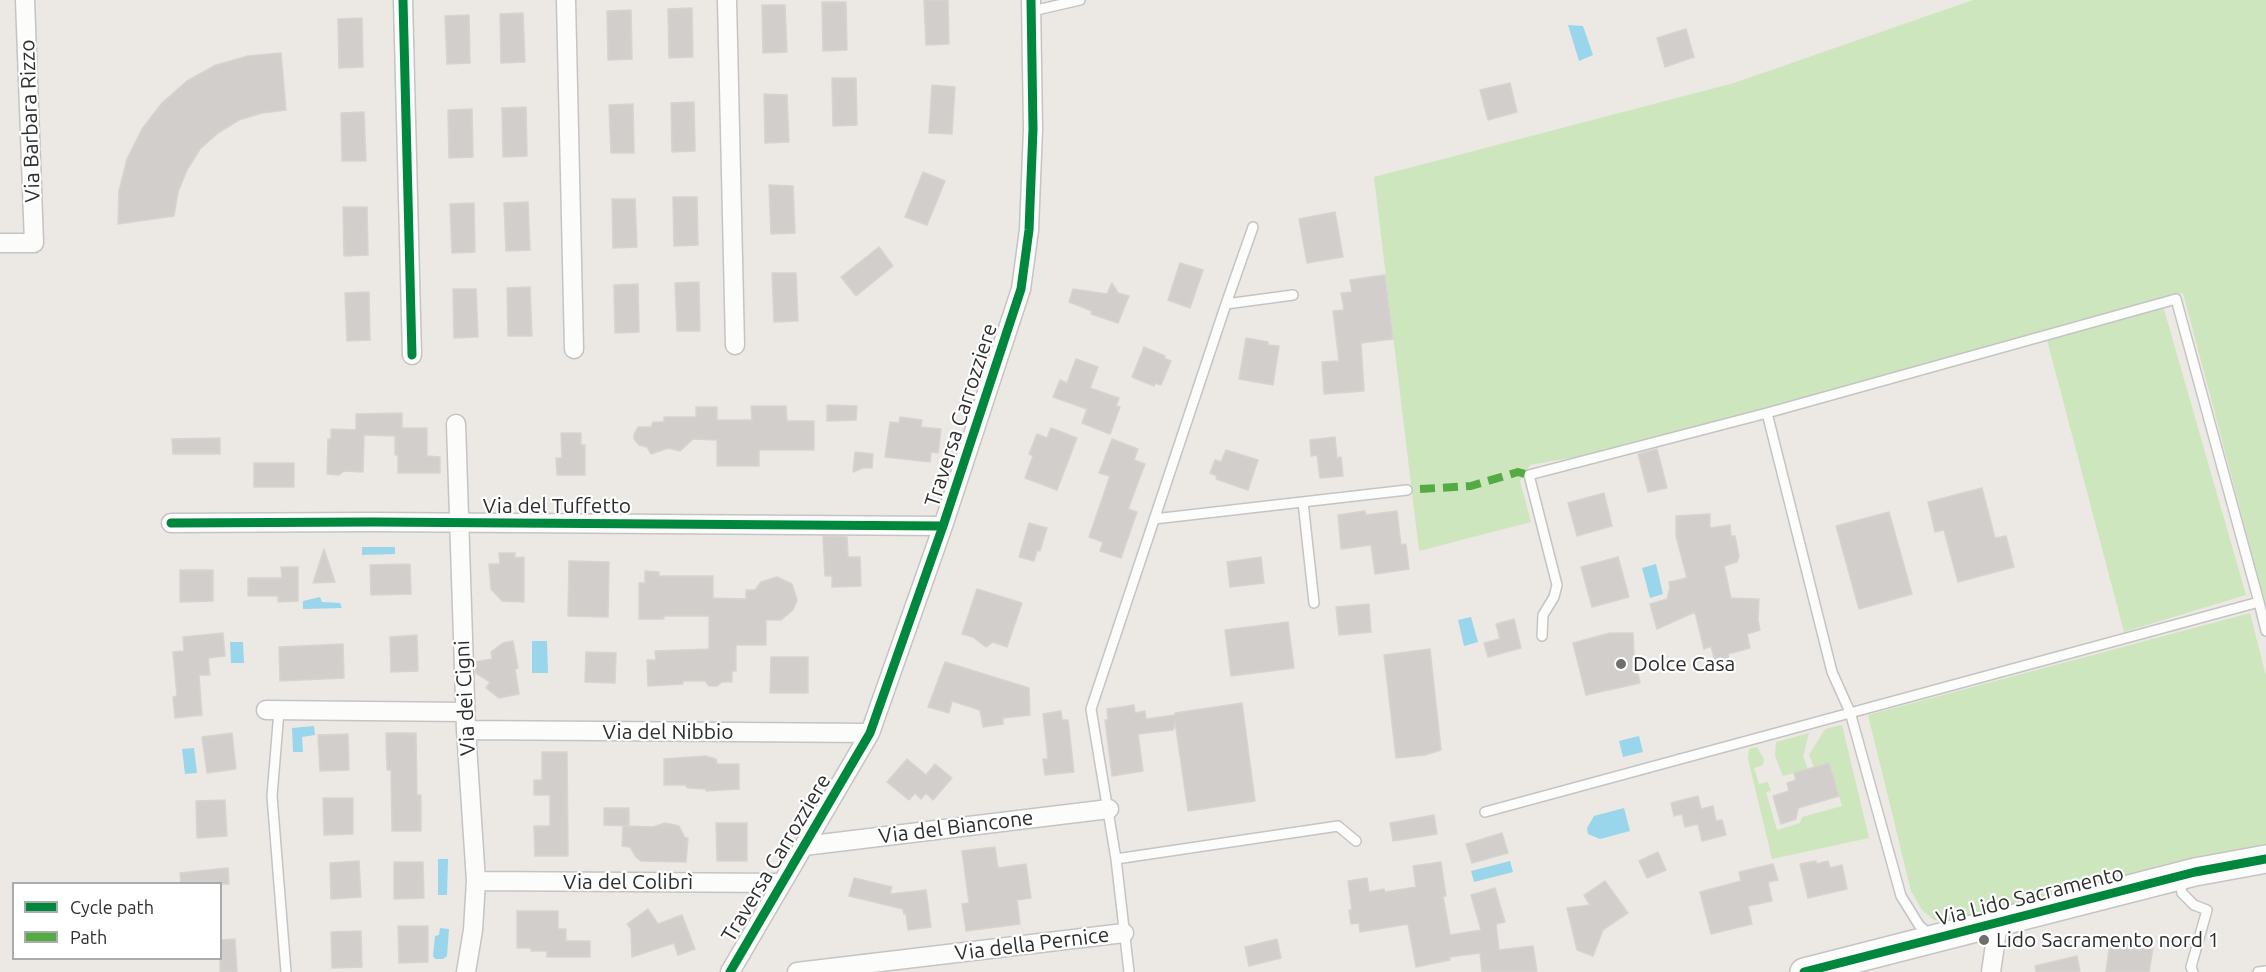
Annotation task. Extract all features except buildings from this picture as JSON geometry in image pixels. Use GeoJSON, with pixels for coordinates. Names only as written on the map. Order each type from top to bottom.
{"type":"FeatureCollection","features":[{"type":"Feature","properties":{"kind":"street","name":"Via Barbara Rizzo"},"geometry":{"type":"LineString","coordinates":[[0,243],[34,243],[25,0]]}},
{"type":"Feature","properties":{"kind":"street"},"geometry":{"type":"LineString","coordinates":[[403,0],[412,355]]}},
{"type":"Feature","properties":{"kind":"street"},"geometry":{"type":"LineString","coordinates":[[566,0],[574,350]]}},
{"type":"Feature","properties":{"kind":"street"},"geometry":{"type":"LineString","coordinates":[[726,0],[735,345]]}},
{"type":"Feature","properties":{"kind":"street","name":"Traversa Carrozziere"},"geometry":{"type":"LineString","coordinates":[[730,972],[780,883],[870,733],[943,526],[1021,289],[1029,230],[1033,129],[1031,5]]}},
{"type":"Feature","properties":{"kind":"street","name":"Via dei Cigni"},"geometry":{"type":"LineString","coordinates":[[456,424],[465,721],[476,880],[473,930],[466,972]]}},
{"type":"Feature","properties":{"kind":"street","name":"Via del Tuffetto"},"geometry":{"type":"LineString","coordinates":[[171,523],[943,526]]}},
{"type":"Feature","properties":{"kind":"street","name":"Via del Nibbio"},"geometry":{"type":"LineString","coordinates":[[272,711],[465,721],[870,733]]}},
{"type":"Feature","properties":{"kind":"street","name":"Via del Biancone"},"geometry":{"type":"LineString","coordinates":[[804,846],[1109,809]]}},
{"type":"Feature","properties":{"kind":"street","name":"Via Lido Sacramento"},"geometry":{"type":"LineString","coordinates":[[1804,972],[2179,876],[2266,859]]}},
{"type":"Feature","properties":{"kind":"street","name":"Via del Colibrì"},"geometry":{"type":"LineString","coordinates":[[476,880],[780,883]]}},
{"type":"Feature","properties":{"kind":"street"},"geometry":{"type":"LineString","coordinates":[[1991,972],[1998,924]]}},
{"type":"Feature","properties":{"kind":"street","name":"Via della Pernice"},"geometry":{"type":"LineString","coordinates":[[797,972],[1124,933]]}},
{"type":"Feature","properties":{"kind":"lane"},"geometry":{"type":"LineString","coordinates":[[1031,5],[1080,0]]}},
{"type":"Feature","properties":{"kind":"lane"},"geometry":{"type":"LineString","coordinates":[[1129,972],[1109,809],[1091,709],[1253,227]]}},
{"type":"Feature","properties":{"kind":"lane"},"geometry":{"type":"LineString","coordinates":[[1226,304],[1293,295]]}},
{"type":"Feature","properties":{"kind":"lane"},"geometry":{"type":"LineString","coordinates":[[1542,636],[1543,615],[1554,597],[1557,585],[1529,475],[1767,413],[2176,299],[2266,631]]}},
{"type":"Feature","properties":{"kind":"lane"},"geometry":{"type":"LineString","coordinates":[[1767,413],[1832,672],[1850,712],[1901,896],[1919,925],[1933,939]]}},
{"type":"Feature","properties":{"kind":"lane"},"geometry":{"type":"LineString","coordinates":[[1154,519],[1407,489]]}},
{"type":"Feature","properties":{"kind":"lane"},"geometry":{"type":"LineString","coordinates":[[1303,502],[1314,603]]}},
{"type":"Feature","properties":{"kind":"lane"},"geometry":{"type":"LineString","coordinates":[[1485,812],[2259,602]]}},
{"type":"Feature","properties":{"kind":"lane"},"geometry":{"type":"LineString","coordinates":[[272,711],[272,796],[286,972]]}},
{"type":"Feature","properties":{"kind":"lane"},"geometry":{"type":"LineString","coordinates":[[1116,859],[1338,826],[1356,841]]}},
{"type":"Feature","properties":{"kind":"lane"},"geometry":{"type":"LineString","coordinates":[[2179,876],[2182,893],[2194,905],[2207,910],[2191,968],[2193,972]]}},
{"type":"Feature","properties":{"kind":"lane"},"geometry":{"type":"LineString","coordinates":[[2258,972],[2266,971]]}},
{"type":"Feature","properties":{"kind":"green space"},"geometry":{"type":"Polygon","coordinates":[[[1973,0],[2266,0],[2266,607],[2183,293],[1784,404],[1597,453],[1530,465],[1520,481],[1531,522],[1419,551],[1374,177],[1734,83],[1973,0]]]}},
{"type":"Feature","properties":{"kind":"green space"},"geometry":{"type":"Polygon","coordinates":[[[2163,306],[2246,595],[2124,632],[2047,340],[2163,306]]]}},
{"type":"Feature","properties":{"kind":"green space"},"geometry":{"type":"Polygon","coordinates":[[[2250,613],[2266,676],[2266,849],[1955,925],[1934,920],[1922,910],[1911,891],[1868,715],[2250,613]]]}},
{"type":"Feature","properties":{"kind":"green space"},"geometry":{"type":"Polygon","coordinates":[[[1842,725],[1869,838],[1772,859],[1748,759],[1749,749],[1757,747],[1764,759],[1763,765],[1754,768],[1759,784],[1768,782],[1771,791],[1766,792],[1777,830],[1800,823],[1802,817],[1842,806],[1829,763],[1814,767],[1809,755],[1825,729],[1842,725]]]}},
{"type":"Feature","properties":{"kind":"green space"},"geometry":{"type":"Polygon","coordinates":[[[1809,733],[1803,756],[1808,769],[1783,776],[1775,756],[1776,742],[1809,733]]]}},
{"type":"Feature","properties":{"kind":"water"},"geometry":{"type":"Polygon","coordinates":[[[1568,25],[1583,26],[1593,55],[1579,61],[1568,25]]]}},
{"type":"Feature","properties":{"kind":"water"},"geometry":{"type":"Polygon","coordinates":[[[362,547],[395,547],[395,554],[362,555],[362,547]]]}},
{"type":"Feature","properties":{"kind":"water"},"geometry":{"type":"Polygon","coordinates":[[[1656,564],[1663,594],[1650,598],[1642,568],[1656,564]]]}},
{"type":"Feature","properties":{"kind":"water"},"geometry":{"type":"Polygon","coordinates":[[[320,597],[322,602],[340,603],[342,608],[303,609],[303,601],[320,597]]]}},
{"type":"Feature","properties":{"kind":"water"},"geometry":{"type":"Polygon","coordinates":[[[1471,617],[1478,642],[1464,646],[1458,620],[1471,617]]]}},
{"type":"Feature","properties":{"kind":"water"},"geometry":{"type":"Polygon","coordinates":[[[532,641],[547,641],[548,673],[532,673],[532,641]]]}},
{"type":"Feature","properties":{"kind":"water"},"geometry":{"type":"Polygon","coordinates":[[[230,642],[243,642],[244,663],[231,663],[230,642]]]}},
{"type":"Feature","properties":{"kind":"water"},"geometry":{"type":"Polygon","coordinates":[[[314,726],[315,735],[302,737],[303,752],[293,752],[292,728],[314,726]]]}},
{"type":"Feature","properties":{"kind":"water"},"geometry":{"type":"Polygon","coordinates":[[[1639,736],[1643,752],[1623,757],[1619,741],[1639,736]]]}},
{"type":"Feature","properties":{"kind":"water"},"geometry":{"type":"Polygon","coordinates":[[[194,748],[197,773],[185,774],[182,749],[194,748]]]}},
{"type":"Feature","properties":{"kind":"water"},"geometry":{"type":"Polygon","coordinates":[[[1624,808],[1630,831],[1600,839],[1588,834],[1587,828],[1594,816],[1624,808]]]}},
{"type":"Feature","properties":{"kind":"water"},"geometry":{"type":"Polygon","coordinates":[[[438,859],[448,859],[447,895],[438,895],[438,859]]]}},
{"type":"Feature","properties":{"kind":"water"},"geometry":{"type":"Polygon","coordinates":[[[1510,861],[1513,872],[1474,882],[1471,871],[1510,861]]]}},
{"type":"Feature","properties":{"kind":"water"},"geometry":{"type":"Polygon","coordinates":[[[440,928],[449,929],[447,956],[443,959],[435,959],[433,956],[435,936],[439,935],[440,928]]]}},
{"type":"Feature","properties":{"kind":"marked path"},"geometry":{"type":"LineString","coordinates":[[1420,489],[1471,486],[1518,472],[1529,475]]}},
{"type":"Feature","properties":{"kind":"cycle path"},"geometry":{"type":"LineString","coordinates":[[403,0],[412,355]]}},
{"type":"Feature","properties":{"kind":"cycle path"},"geometry":{"type":"LineString","coordinates":[[730,972],[870,733],[943,526],[1021,289],[1029,230],[1033,129],[1031,0]]}},
{"type":"Feature","properties":{"kind":"cycle path"},"geometry":{"type":"LineString","coordinates":[[171,523],[943,526]]}},
{"type":"Feature","properties":{"kind":"cycle path"},"geometry":{"type":"LineString","coordinates":[[1804,972],[2195,872],[2266,859]]}},
{"type":"Feature","properties":{"kind":"place","name":"Dolce Casa"},"geometry":{"type":"Point","coordinates":[1621,664]}},
{"type":"Feature","properties":{"kind":"place","name":"Lido Sacramento nord 1"},"geometry":{"type":"Point","coordinates":[1984,940]}}]}
